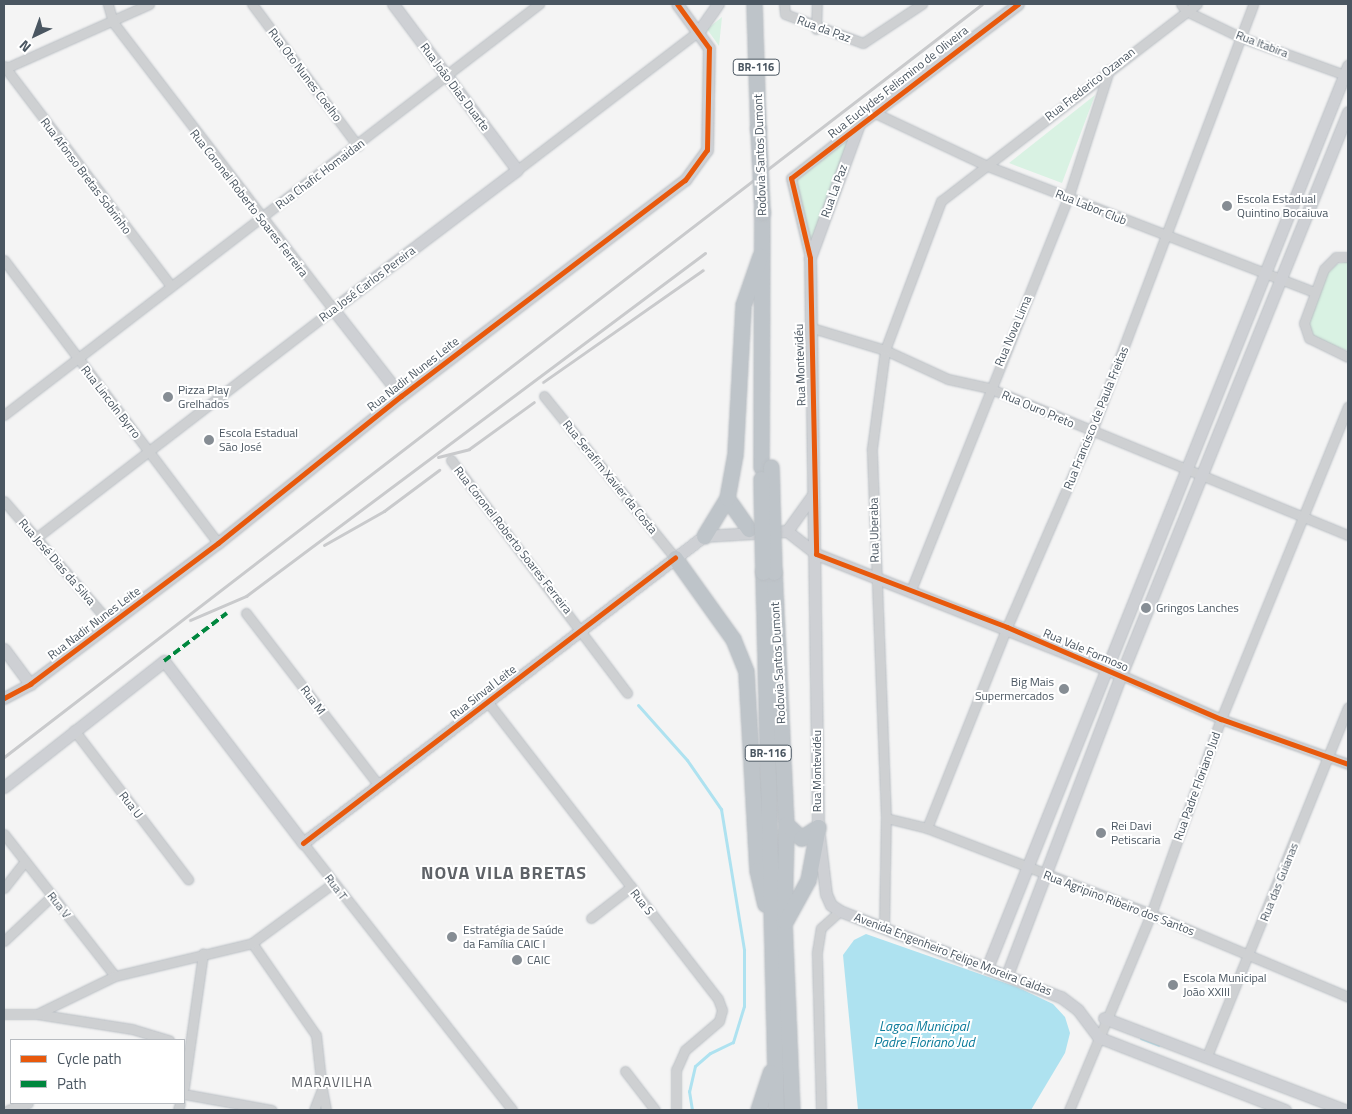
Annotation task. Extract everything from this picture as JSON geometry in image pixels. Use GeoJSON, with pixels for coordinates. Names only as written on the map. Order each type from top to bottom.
{"type":"FeatureCollection","features":[{"type":"Feature","properties":{"kind":"highway","name":"Rodovia Santos Dumont"},"geometry":{"type":"LineString","coordinates":[[754,4],[762,212],[761,251],[769,253],[766,467],[776,1110]]}},
{"type":"Feature","properties":{"kind":"highway"},"geometry":{"type":"LineString","coordinates":[[704,536],[727,498],[736,434],[742,305],[761,251]]}},
{"type":"Feature","properties":{"kind":"highway"},"geometry":{"type":"LineString","coordinates":[[727,498],[749,530]]}},
{"type":"Feature","properties":{"kind":"highway"},"geometry":{"type":"LineString","coordinates":[[675,558],[733,640],[746,672],[757,870],[772,934]]}},
{"type":"Feature","properties":{"kind":"highway","name":"Rodovia Santos Dumont"},"geometry":{"type":"LineString","coordinates":[[768,572],[786,824],[784,923],[792,1110]]}},
{"type":"Feature","properties":{"kind":"highway"},"geometry":{"type":"LineString","coordinates":[[786,824],[801,838],[818,827]]}},
{"type":"Feature","properties":{"kind":"highway"},"geometry":{"type":"LineString","coordinates":[[784,923],[808,880],[818,827]]}},
{"type":"Feature","properties":{"kind":"highway"},"geometry":{"type":"LineString","coordinates":[[758,1110],[774,1053]]}},
{"type":"Feature","properties":{"kind":"street","name":"Rua Coronel Roberto Soares Ferreira"},"geometry":{"type":"LineString","coordinates":[[108,4],[113,22],[260,219],[401,396]]}},
{"type":"Feature","properties":{"kind":"street"},"geometry":{"type":"LineString","coordinates":[[4,68],[113,22],[149,4]]}},
{"type":"Feature","properties":{"kind":"street","name":"Rua Oto Nunes Coelho"},"geometry":{"type":"LineString","coordinates":[[252,4],[358,146]]}},
{"type":"Feature","properties":{"kind":"street","name":"Rua João Dias Duarte"},"geometry":{"type":"LineString","coordinates":[[393,4],[517,170]]}},
{"type":"Feature","properties":{"kind":"street","name":"Rua Chafic Homaidan"},"geometry":{"type":"LineString","coordinates":[[4,415],[170,285],[449,77],[539,4]]}},
{"type":"Feature","properties":{"kind":"street","name":"Rua Nadir Nunes Leite"},"geometry":{"type":"LineString","coordinates":[[4,698],[30,684],[218,543],[401,396],[685,180],[707,150],[709,48],[699,31],[677,4]]}},
{"type":"Feature","properties":{"kind":"street"},"geometry":{"type":"LineString","coordinates":[[699,31],[718,4]]}},
{"type":"Feature","properties":{"kind":"street","name":"Rua da Paz"},"geometry":{"type":"LineString","coordinates":[[784,4],[785,14],[816,29],[863,44],[922,4]]}},
{"type":"Feature","properties":{"kind":"street"},"geometry":{"type":"LineString","coordinates":[[816,29],[817,4]]}},
{"type":"Feature","properties":{"kind":"street","name":"Rua Euclydes Felismino de Oliveira"},"geometry":{"type":"LineString","coordinates":[[791,178],[873,112],[1018,4]]}},
{"type":"Feature","properties":{"kind":"street","name":"Rua Frederico Ozanan"},"geometry":{"type":"LineString","coordinates":[[985,165],[1109,69],[1183,8],[1196,4]]}},
{"type":"Feature","properties":{"kind":"street","name":"Rua Francisco de Paula Freitas"},"geometry":{"type":"LineString","coordinates":[[927,828],[1007,627],[1092,431],[1167,237],[1253,4]]}},
{"type":"Feature","properties":{"kind":"street","name":"Rua Itabira"},"geometry":{"type":"LineString","coordinates":[[1183,8],[1240,37],[1347,72]]}},
{"type":"Feature","properties":{"kind":"street","name":"Rua José Carlos Pereira"},"geometry":{"type":"LineString","coordinates":[[36,538],[699,31]]}},
{"type":"Feature","properties":{"kind":"street","name":"Rua Afonso Bretas Sobrinho"},"geometry":{"type":"LineString","coordinates":[[4,68],[170,285]]}},
{"type":"Feature","properties":{"kind":"street","name":"Rua Nova Lima"},"geometry":{"type":"LineString","coordinates":[[911,590],[989,388],[1068,198],[1109,69]]}},
{"type":"Feature","properties":{"kind":"street"},"geometry":{"type":"LineString","coordinates":[[988,968],[1104,668],[1188,469],[1265,271],[1347,72]]}},
{"type":"Feature","properties":{"kind":"street","name":"Rua Labor Club"},"geometry":{"type":"LineString","coordinates":[[873,112],[985,165],[1167,237],[1265,271],[1312,291]]}},
{"type":"Feature","properties":{"kind":"street"},"geometry":{"type":"LineString","coordinates":[[1007,975],[1043,873],[1121,675],[1204,475],[1348,112]]}},
{"type":"Feature","properties":{"kind":"street","name":"Rua La Paz"},"geometry":{"type":"LineString","coordinates":[[810,258],[860,124]]}},
{"type":"Feature","properties":{"kind":"street","name":"Rua Uberaba"},"geometry":{"type":"LineString","coordinates":[[884,928],[886,818],[874,575],[872,448],[885,350],[941,201],[985,165]]}},
{"type":"Feature","properties":{"kind":"street","name":"Rua Montevidéu"},"geometry":{"type":"LineString","coordinates":[[791,178],[810,258],[809,327],[816,554],[818,827],[826,894],[831,905],[840,910]]}},
{"type":"Feature","properties":{"kind":"street"},"geometry":{"type":"LineString","coordinates":[[1348,256],[1330,261],[1312,291],[1304,331],[1317,344],[1348,357]]}},
{"type":"Feature","properties":{"kind":"street","name":"Rua Lincoln Byrro"},"geometry":{"type":"LineString","coordinates":[[4,260],[76,358],[218,543]]}},
{"type":"Feature","properties":{"kind":"street","name":"Rua Ouro Preto"},"geometry":{"type":"LineString","coordinates":[[809,327],[885,350],[948,379],[989,388],[1348,535]]}},
{"type":"Feature","properties":{"kind":"street","name":"Rua Serafim Xavier da Costa"},"geometry":{"type":"LineString","coordinates":[[544,396],[675,558]]}},
{"type":"Feature","properties":{"kind":"street","name":"Rua Padre Floriano Jud"},"geometry":{"type":"LineString","coordinates":[[1069,1110],[1104,1018],[1151,914],[1221,719],[1348,407]]}},
{"type":"Feature","properties":{"kind":"street","name":"Rua Coronel Roberto Soares Ferreira"},"geometry":{"type":"LineString","coordinates":[[451,460],[582,629],[627,693]]}},
{"type":"Feature","properties":{"kind":"street"},"geometry":{"type":"LineString","coordinates":[[787,531],[814,493]]}},
{"type":"Feature","properties":{"kind":"street","name":"Rua José Dias da Silva"},"geometry":{"type":"LineString","coordinates":[[4,501],[110,623]]}},
{"type":"Feature","properties":{"kind":"street","name":"Rua Sinval Leite"},"geometry":{"type":"LineString","coordinates":[[303,843],[704,536],[749,530],[787,531]]}},
{"type":"Feature","properties":{"kind":"street","name":"Rua Vale Formoso"},"geometry":{"type":"LineString","coordinates":[[787,531],[816,554],[1007,627],[1221,719],[1330,756],[1348,764]]}},
{"type":"Feature","properties":{"kind":"street","name":"Rua M"},"geometry":{"type":"LineString","coordinates":[[246,613],[379,786]]}},
{"type":"Feature","properties":{"kind":"street"},"geometry":{"type":"LineString","coordinates":[[4,649],[30,684]]}},
{"type":"Feature","properties":{"kind":"street","name":"Rua T"},"geometry":{"type":"LineString","coordinates":[[74,730],[164,661],[303,843],[332,884],[512,1110]]}},
{"type":"Feature","properties":{"kind":"street","name":"Rua S"},"geometry":{"type":"LineString","coordinates":[[487,701],[631,887],[722,1010],[719,1022],[682,1057],[676,1070],[676,1110]]}},
{"type":"Feature","properties":{"kind":"street","name":"Rua das Guianas"},"geometry":{"type":"LineString","coordinates":[[1207,1056],[1348,708]]}},
{"type":"Feature","properties":{"kind":"street"},"geometry":{"type":"LineString","coordinates":[[4,787],[74,730]]}},
{"type":"Feature","properties":{"kind":"street","name":"Rua U"},"geometry":{"type":"LineString","coordinates":[[74,730],[188,879]]}},
{"type":"Feature","properties":{"kind":"street","name":"Rua Agripino Ribeiro dos Santos"},"geometry":{"type":"LineString","coordinates":[[886,818],[927,828],[1151,914],[1348,997]]}},
{"type":"Feature","properties":{"kind":"street","name":"Rua V"},"geometry":{"type":"LineString","coordinates":[[4,834],[115,976]]}},
{"type":"Feature","properties":{"kind":"street"},"geometry":{"type":"LineString","coordinates":[[4,888],[25,861]]}},
{"type":"Feature","properties":{"kind":"street"},"geometry":{"type":"LineString","coordinates":[[37,1014],[115,976],[203,953],[252,943],[332,884]]}},
{"type":"Feature","properties":{"kind":"street"},"geometry":{"type":"LineString","coordinates":[[591,918],[631,887]]}},
{"type":"Feature","properties":{"kind":"street"},"geometry":{"type":"LineString","coordinates":[[4,941],[52,896]]}},
{"type":"Feature","properties":{"kind":"street"},"geometry":{"type":"LineString","coordinates":[[821,1110],[818,952],[821,928],[840,910]]}},
{"type":"Feature","properties":{"kind":"street","name":"Avenida Engenheiro Felipe Moreira Caldas"},"geometry":{"type":"LineString","coordinates":[[840,910],[1061,997],[1087,1020],[1098,1037]]}},
{"type":"Feature","properties":{"kind":"street"},"geometry":{"type":"LineString","coordinates":[[252,943],[316,1035],[326,1110]]}},
{"type":"Feature","properties":{"kind":"street"},"geometry":{"type":"LineString","coordinates":[[185,1073],[187,1046],[203,953]]}},
{"type":"Feature","properties":{"kind":"street"},"geometry":{"type":"LineString","coordinates":[[4,1014],[37,1014],[132,1029],[165,1039]]}},
{"type":"Feature","properties":{"kind":"street"},"geometry":{"type":"LineString","coordinates":[[1087,1020],[1104,1018],[1345,1110]]}},
{"type":"Feature","properties":{"kind":"street"},"geometry":{"type":"LineString","coordinates":[[130,1039],[132,1029]]}},
{"type":"Feature","properties":{"kind":"street"},"geometry":{"type":"LineString","coordinates":[[1098,1037],[1285,1110]]}},
{"type":"Feature","properties":{"kind":"street"},"geometry":{"type":"LineString","coordinates":[[625,1071],[655,1110]]}},
{"type":"Feature","properties":{"kind":"street"},"geometry":{"type":"LineString","coordinates":[[314,1110],[322,1088]]}},
{"type":"Feature","properties":{"kind":"street"},"geometry":{"type":"LineString","coordinates":[[185,1094],[272,1110]]}},
{"type":"Feature","properties":{"kind":"street"},"geometry":{"type":"LineString","coordinates":[[8,1110],[25,1104]]}},
{"type":"Feature","properties":{"kind":"green space"},"geometry":{"type":"Polygon","coordinates":[[[722,17],[719,46],[707,29],[722,17]]]}},
{"type":"Feature","properties":{"kind":"green space"},"geometry":{"type":"Polygon","coordinates":[[[1095,95],[1062,183],[1009,163],[1095,95]]]}},
{"type":"Feature","properties":{"kind":"green space"},"geometry":{"type":"Polygon","coordinates":[[[851,135],[811,246],[795,181],[851,135]]]}},
{"type":"Feature","properties":{"kind":"green space"},"geometry":{"type":"Polygon","coordinates":[[[1348,261],[1348,351],[1315,338],[1308,323],[1325,276],[1337,264],[1348,261]]]}},
{"type":"Feature","properties":{"kind":"water","name":"Lagoa Municipal Padre Floriano Jud"},"geometry":{"type":"Polygon","coordinates":[[[866,934],[1017,987],[1053,1004],[1065,1017],[1070,1033],[1065,1053],[1031,1110],[858,1110],[843,955],[854,940],[866,934]]]}},
{"type":"Feature","properties":{"kind":"waterway"},"geometry":{"type":"LineString","coordinates":[[638,705],[687,760],[721,809],[744,950],[744,1006],[733,1042],[710,1053],[695,1066],[689,1091],[692,1110]]}},
{"type":"Feature","properties":{"kind":"waterway"},"geometry":{"type":"LineString","coordinates":[[1141,1038],[1159,1045]]}},
{"type":"Feature","properties":{"kind":"railway"},"geometry":{"type":"LineString","coordinates":[[4,757],[982,4]]}},
{"type":"Feature","properties":{"kind":"railway"},"geometry":{"type":"LineString","coordinates":[[190,620],[246,596],[705,253]]}},
{"type":"Feature","properties":{"kind":"railway"},"geometry":{"type":"LineString","coordinates":[[543,382],[703,270]]}},
{"type":"Feature","properties":{"kind":"railway"},"geometry":{"type":"LineString","coordinates":[[438,457],[469,449],[534,402]]}},
{"type":"Feature","properties":{"kind":"railway"},"geometry":{"type":"LineString","coordinates":[[324,545],[384,511],[439,470]]}},
{"type":"Feature","properties":{"kind":"marked path"},"geometry":{"type":"LineString","coordinates":[[164,661],[227,613]]}},
{"type":"Feature","properties":{"kind":"cycle path"},"geometry":{"type":"LineString","coordinates":[[4,698],[30,684],[218,543],[401,396],[685,180],[707,150],[709,48],[677,4]]}},
{"type":"Feature","properties":{"kind":"cycle path"},"geometry":{"type":"LineString","coordinates":[[1018,4],[791,178],[810,258],[816,554],[1007,627],[1221,719],[1348,764]]}},
{"type":"Feature","properties":{"kind":"cycle path"},"geometry":{"type":"LineString","coordinates":[[303,843],[675,558]]}},
{"type":"Feature","properties":{"kind":"place","name":"Escola Estadual Quintino Bocaiuva"},"geometry":{"type":"Point","coordinates":[1227,206]}},
{"type":"Feature","properties":{"kind":"place","name":"Pizza Play Grelhados"},"geometry":{"type":"Point","coordinates":[168,397]}},
{"type":"Feature","properties":{"kind":"place","name":"Escola Estadual São José"},"geometry":{"type":"Point","coordinates":[209,440]}},
{"type":"Feature","properties":{"kind":"place","name":"Gringos Lanches"},"geometry":{"type":"Point","coordinates":[1146,608]}},
{"type":"Feature","properties":{"kind":"place","name":"Big Mais Supermercados"},"geometry":{"type":"Point","coordinates":[1064,689]}},
{"type":"Feature","properties":{"kind":"place","name":"Rei Davi Petiscaria"},"geometry":{"type":"Point","coordinates":[1101,833]}},
{"type":"Feature","properties":{"kind":"place","name":"Estratégia de Saúde da Família CAIC I"},"geometry":{"type":"Point","coordinates":[452,937]}},
{"type":"Feature","properties":{"kind":"place","name":"CAIC"},"geometry":{"type":"Point","coordinates":[517,960]}},
{"type":"Feature","properties":{"kind":"place","name":"Escola Municipal João XXIII"},"geometry":{"type":"Point","coordinates":[1173,985]}},
{"type":"Feature","properties":{"kind":"district","name":"NOVA VILA BRETAS"},"geometry":{"type":"Point","coordinates":[504,873]}},
{"type":"Feature","properties":{"kind":"district","name":"MARAVILHA"},"geometry":{"type":"Point","coordinates":[332,1082]}}]}
